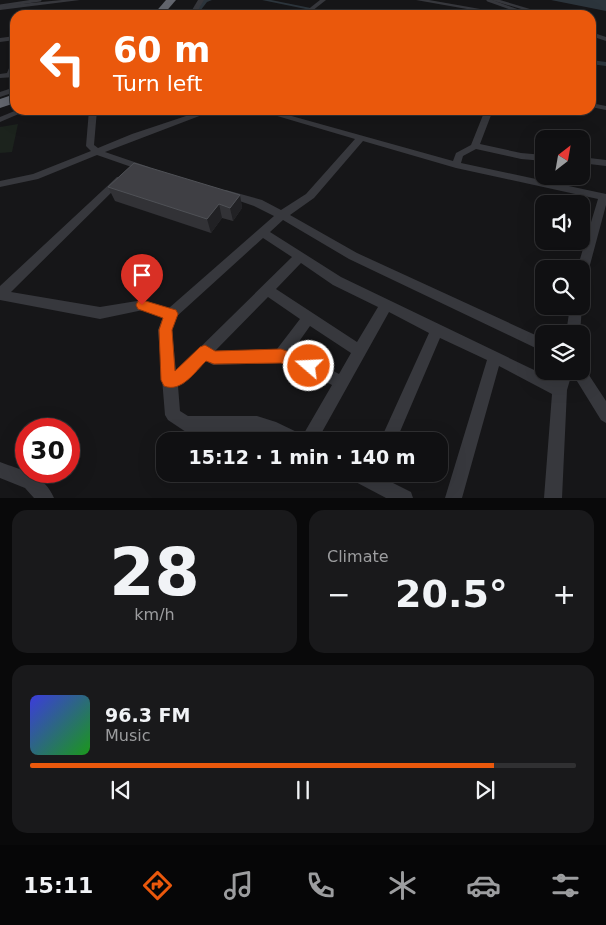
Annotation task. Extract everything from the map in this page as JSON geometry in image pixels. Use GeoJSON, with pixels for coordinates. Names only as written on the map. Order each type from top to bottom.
{"type":"FeatureCollection","features":[{"type":"Feature","properties":{"kind":"highway"},"geometry":{"type":"LineString","coordinates":[[162,10],[171,0]]}},
{"type":"Feature","properties":{"kind":"street"},"geometry":{"type":"LineString","coordinates":[[0,7],[77,0]]}},
{"type":"Feature","properties":{"kind":"street"},"geometry":{"type":"LineString","coordinates":[[310,10],[323,0]]}},
{"type":"Feature","properties":{"kind":"street"},"geometry":{"type":"LineString","coordinates":[[419,0],[480,10]]}},
{"type":"Feature","properties":{"kind":"street"},"geometry":{"type":"LineString","coordinates":[[494,0],[529,10]]}},
{"type":"Feature","properties":{"kind":"street"},"geometry":{"type":"LineString","coordinates":[[0,120],[12,115]]}},
{"type":"Feature","properties":{"kind":"street"},"geometry":{"type":"LineString","coordinates":[[93,115],[90,146],[99,152],[134,166],[153,171]]}},
{"type":"Feature","properties":{"kind":"street"},"geometry":{"type":"LineString","coordinates":[[0,184],[59,169],[133,137],[199,115]]}},
{"type":"Feature","properties":{"kind":"street"},"geometry":{"type":"LineString","coordinates":[[278,115],[360,140],[456,165],[605,197],[586,260]]}},
{"type":"Feature","properties":{"kind":"street"},"geometry":{"type":"LineString","coordinates":[[456,165],[459,155],[475,146],[487,115]]}},
{"type":"Feature","properties":{"kind":"street"},"geometry":{"type":"LineString","coordinates":[[280,432],[257,424],[186,424],[173,415],[165,330],[171,314],[282,215],[310,196],[360,140]]}},
{"type":"Feature","properties":{"kind":"street"},"geometry":{"type":"LineString","coordinates":[[475,146],[535,157]]}},
{"type":"Feature","properties":{"kind":"street"},"geometry":{"type":"LineString","coordinates":[[590,161],[606,163]]}},
{"type":"Feature","properties":{"kind":"street"},"geometry":{"type":"LineString","coordinates":[[0,295],[134,166]]}},
{"type":"Feature","properties":{"kind":"street"},"geometry":{"type":"LineString","coordinates":[[220,192],[258,203],[353,256],[535,342]]}},
{"type":"Feature","properties":{"kind":"street"},"geometry":{"type":"LineString","coordinates":[[262,232],[337,281],[560,390]]}},
{"type":"Feature","properties":{"kind":"street"},"geometry":{"type":"LineString","coordinates":[[169,380],[178,379],[300,256]]}},
{"type":"Feature","properties":{"kind":"street"},"geometry":{"type":"LineString","coordinates":[[266,290],[359,351]]}},
{"type":"Feature","properties":{"kind":"street"},"geometry":{"type":"LineString","coordinates":[[0,295],[100,313],[142,305],[171,314]]}},
{"type":"Feature","properties":{"kind":"street"},"geometry":{"type":"LineString","coordinates":[[313,432],[386,305]]}},
{"type":"Feature","properties":{"kind":"street"},"geometry":{"type":"LineString","coordinates":[[281,356],[308,318]]}},
{"type":"Feature","properties":{"kind":"street"},"geometry":{"type":"LineString","coordinates":[[392,432],[437,330]]}},
{"type":"Feature","properties":{"kind":"street"},"geometry":{"type":"LineString","coordinates":[[205,352],[214,358],[281,356],[309,366],[342,383]]}},
{"type":"Feature","properties":{"kind":"street"},"geometry":{"type":"LineString","coordinates":[[453,498],[495,357]]}},
{"type":"Feature","properties":{"kind":"street"},"geometry":{"type":"LineString","coordinates":[[553,498],[560,390],[563,380]]}},
{"type":"Feature","properties":{"kind":"street"},"geometry":{"type":"LineString","coordinates":[[584,380],[606,415]]}},
{"type":"Feature","properties":{"kind":"street"},"geometry":{"type":"LineString","coordinates":[[0,470],[31,482],[46,498]]}},
{"type":"Feature","properties":{"kind":"street"},"geometry":{"type":"LineString","coordinates":[[378,482],[405,498]]}},
{"type":"Feature","properties":{"kind":"lane"},"geometry":{"type":"LineString","coordinates":[[0,7],[40,0]]}},
{"type":"Feature","properties":{"kind":"lane"},"geometry":{"type":"LineString","coordinates":[[488,0],[516,10]]}},
{"type":"Feature","properties":{"kind":"shaded area"},"geometry":{"type":"Polygon","coordinates":[[[551,0],[606,0],[606,11],[551,0]]]}},
{"type":"Feature","properties":{"kind":"shaded area"},"geometry":{"type":"Polygon","coordinates":[[[18,124],[12,152],[0,153],[0,127],[18,124]]]}},
{"type":"Feature","properties":{"kind":"building"},"geometry":{"type":"Polygon","coordinates":[[[134,163],[240,195],[230,208],[219,204],[207,219],[108,187],[134,163]]]}},
{"type":"Feature","properties":{"kind":"waterway"},"geometry":{"type":"LineString","coordinates":[[198,10],[205,1],[210,0]]}},
{"type":"Feature","properties":{"kind":"waterway"},"geometry":{"type":"LineString","coordinates":[[264,0],[317,10]]}},
{"type":"Feature","properties":{"kind":"waterway"},"geometry":{"type":"LineString","coordinates":[[596,63],[606,64]]}},
{"type":"Feature","properties":{"kind":"route"},"geometry":{"type":"LineString","coordinates":[[142,305],[171,314],[165,330],[169,380],[178,379],[205,352],[214,358],[281,356],[309,366]]}}]}
